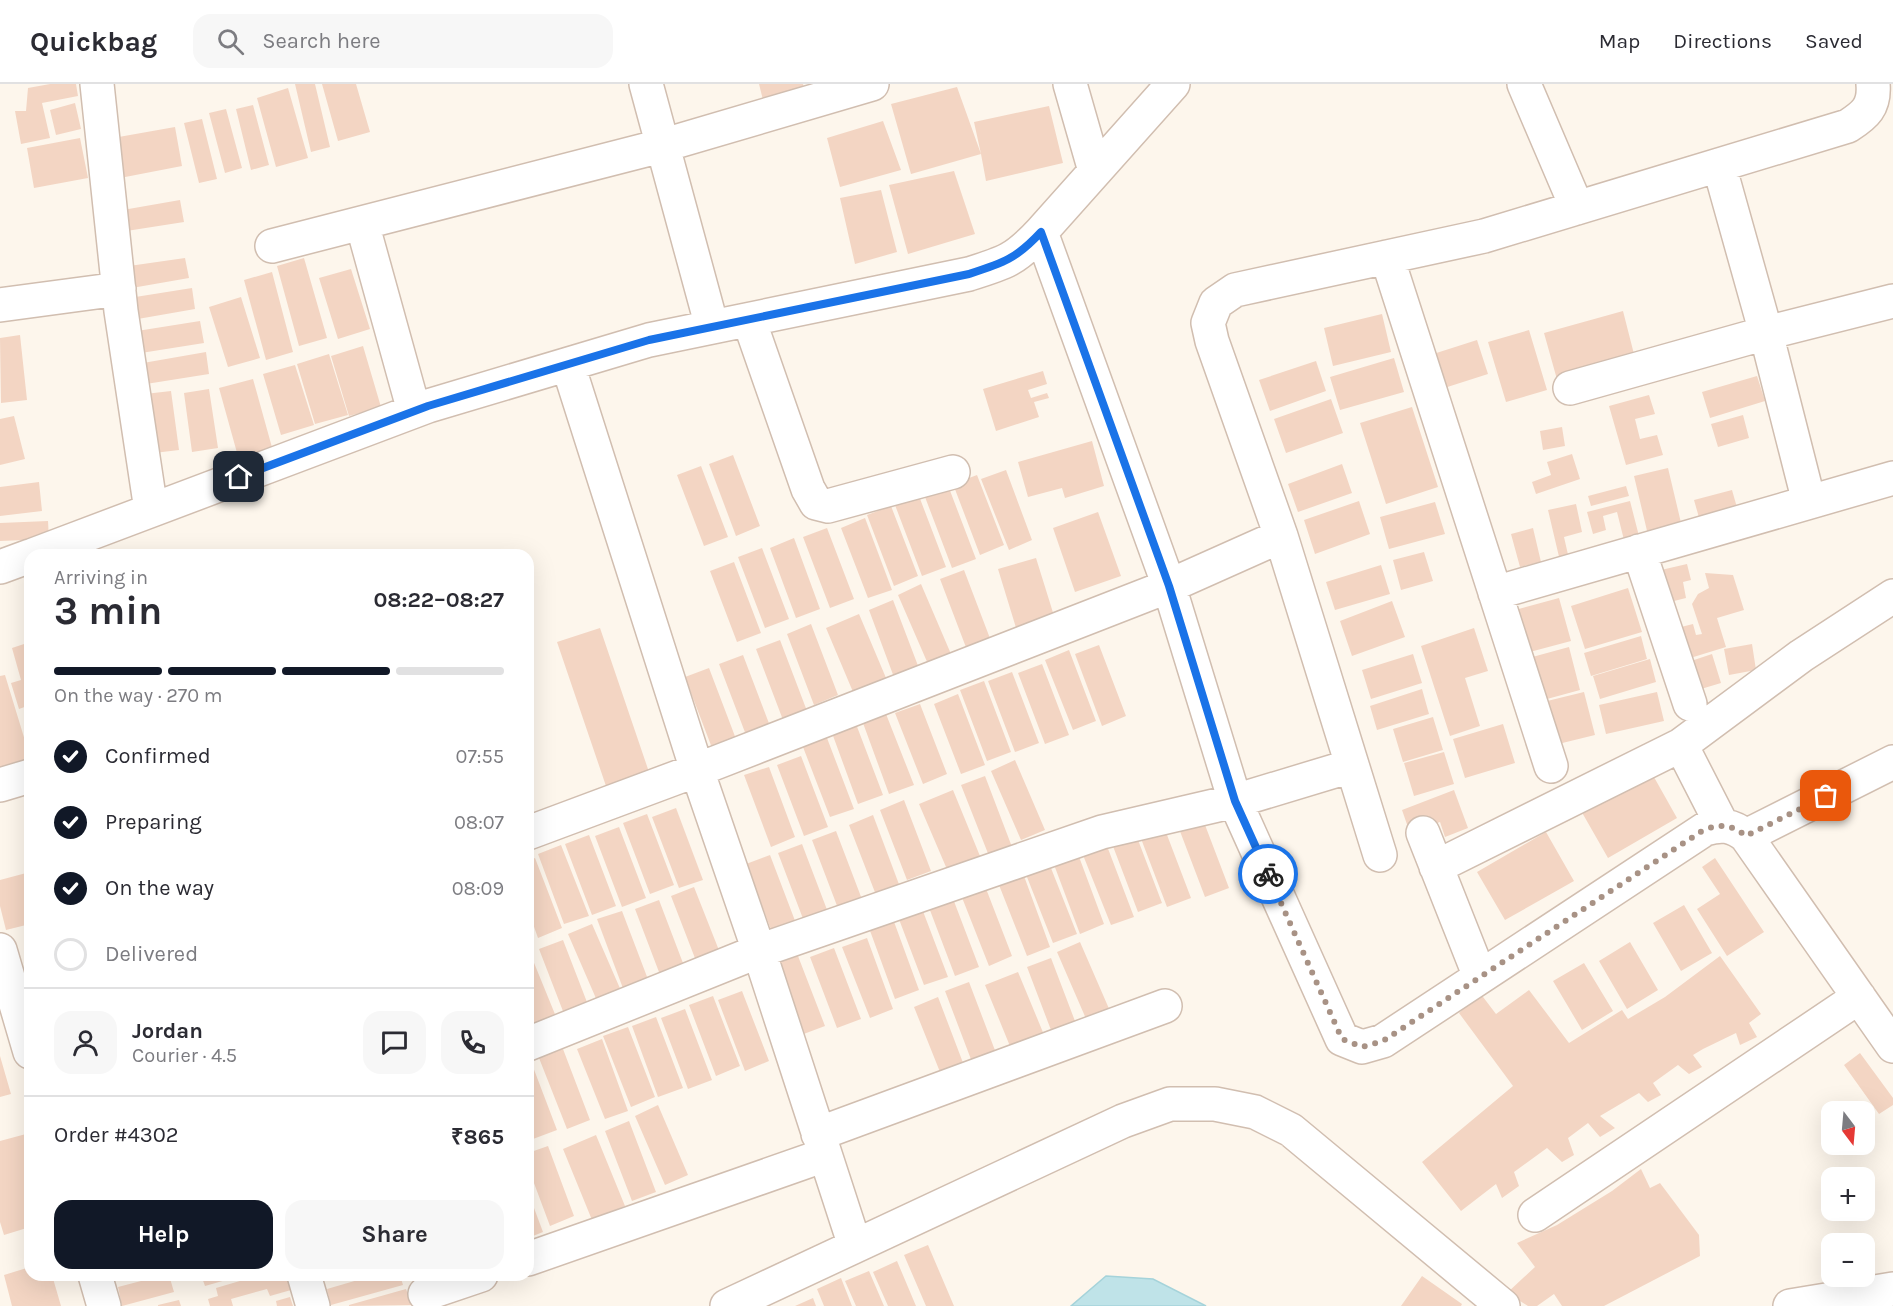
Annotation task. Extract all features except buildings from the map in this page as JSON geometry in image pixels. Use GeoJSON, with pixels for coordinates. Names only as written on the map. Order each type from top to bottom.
{"type":"FeatureCollection","features":[{"type":"Feature","properties":{"kind":"street"},"geometry":{"type":"LineString","coordinates":[[97,84],[119,289],[152,510]]}},
{"type":"Feature","properties":{"kind":"street"},"geometry":{"type":"LineString","coordinates":[[646,84],[712,327]]}},
{"type":"Feature","properties":{"kind":"street"},"geometry":{"type":"LineString","coordinates":[[1070,84],[1095,171]]}},
{"type":"Feature","properties":{"kind":"street"},"geometry":{"type":"LineString","coordinates":[[47,549],[414,411],[649,340],[969,274],[1006,262],[1024,251],[1173,84]]}},
{"type":"Feature","properties":{"kind":"street"},"geometry":{"type":"LineString","coordinates":[[1524,84],[1576,208]]}},
{"type":"Feature","properties":{"kind":"street"},"geometry":{"type":"LineString","coordinates":[[1380,855],[1281,536],[1212,342],[1208,323],[1216,303],[1235,290],[1484,236],[1848,126],[1867,113],[1874,93],[1873,84]]}},
{"type":"Feature","properties":{"kind":"street"},"geometry":{"type":"LineString","coordinates":[[272,246],[661,146],[860,86]]}},
{"type":"Feature","properties":{"kind":"street"},"geometry":{"type":"LineString","coordinates":[[1719,165],[1766,333],[1809,502]]}},
{"type":"Feature","properties":{"kind":"street"},"geometry":{"type":"LineString","coordinates":[[362,223],[414,411]]}},
{"type":"Feature","properties":{"kind":"street"},"geometry":{"type":"LineString","coordinates":[[1041,232],[1169,586],[1235,801],[1342,1039],[1362,1047],[1383,1041],[1705,829],[1734,830],[1893,762]]}},
{"type":"Feature","properties":{"kind":"street"},"geometry":{"type":"LineString","coordinates":[[1387,257],[1551,766]]}},
{"type":"Feature","properties":{"kind":"street"},"geometry":{"type":"LineString","coordinates":[[0,305],[119,289]]}},
{"type":"Feature","properties":{"kind":"street"},"geometry":{"type":"LineString","coordinates":[[1570,388],[1766,333],[1893,301]]}},
{"type":"Feature","properties":{"kind":"street"},"geometry":{"type":"LineString","coordinates":[[749,320],[808,489],[816,503],[828,506],[953,472]]}},
{"type":"Feature","properties":{"kind":"street"},"geometry":{"type":"LineString","coordinates":[[568,365],[697,770],[759,951],[855,1246]]}},
{"type":"Feature","properties":{"kind":"street"},"geometry":{"type":"LineString","coordinates":[[1495,593],[1893,478]]}},
{"type":"Feature","properties":{"kind":"street"},"geometry":{"type":"LineString","coordinates":[[534,831],[697,770],[1169,586],[1281,536]]}},
{"type":"Feature","properties":{"kind":"street"},"geometry":{"type":"LineString","coordinates":[[1639,551],[1690,704]]}},
{"type":"Feature","properties":{"kind":"street"},"geometry":{"type":"LineString","coordinates":[[0,567],[24,558]]}},
{"type":"Feature","properties":{"kind":"street"},"geometry":{"type":"LineString","coordinates":[[1436,867],[1681,745],[1801,656],[1893,596]]}},
{"type":"Feature","properties":{"kind":"street"},"geometry":{"type":"LineString","coordinates":[[1681,745],[1734,830],[1893,1046]]}},
{"type":"Feature","properties":{"kind":"street"},"geometry":{"type":"LineString","coordinates":[[534,1042],[759,951],[1102,832],[1235,801],[1351,766]]}},
{"type":"Feature","properties":{"kind":"street"},"geometry":{"type":"LineString","coordinates":[[0,785],[24,778]]}},
{"type":"Feature","properties":{"kind":"street"},"geometry":{"type":"LineString","coordinates":[[1423,833],[1480,976]]}},
{"type":"Feature","properties":{"kind":"street"},"geometry":{"type":"LineString","coordinates":[[0,950],[24,1032]]}},
{"type":"Feature","properties":{"kind":"street"},"geometry":{"type":"LineString","coordinates":[[1536,1215],[1859,997]]}},
{"type":"Feature","properties":{"kind":"street"},"geometry":{"type":"LineString","coordinates":[[534,1256],[821,1144],[1165,1005]]}},
{"type":"Feature","properties":{"kind":"street"},"geometry":{"type":"LineString","coordinates":[[727,1306],[1123,1120],[1170,1104],[1215,1104],[1255,1112],[1291,1130],[1503,1306]]}},
{"type":"Feature","properties":{"kind":"street"},"geometry":{"type":"LineString","coordinates":[[97,1281],[104,1306]]}},
{"type":"Feature","properties":{"kind":"street"},"geometry":{"type":"LineString","coordinates":[[306,1281],[313,1306]]}},
{"type":"Feature","properties":{"kind":"street"},"geometry":{"type":"LineString","coordinates":[[425,1294],[463,1281]]}},
{"type":"Feature","properties":{"kind":"street"},"geometry":{"type":"LineString","coordinates":[[1790,1306],[1893,1289]]}},
{"type":"Feature","properties":{"kind":"water"},"geometry":{"type":"Polygon","coordinates":[[[1106,1276],[1153,1279],[1206,1306],[1071,1306],[1106,1276]]]}},
{"type":"Feature","properties":{"kind":"way so far"},"geometry":{"type":"LineString","coordinates":[[1268,874],[1342,1039],[1362,1047],[1383,1041],[1705,829],[1722,825],[1736,828],[1746,836],[1826,796]]}},
{"type":"Feature","properties":{"kind":"route"},"geometry":{"type":"LineString","coordinates":[[239,477],[428,406],[649,340],[969,274],[1006,262],[1024,251],[1041,232],[1169,586],[1235,801],[1268,874]]}}]}
